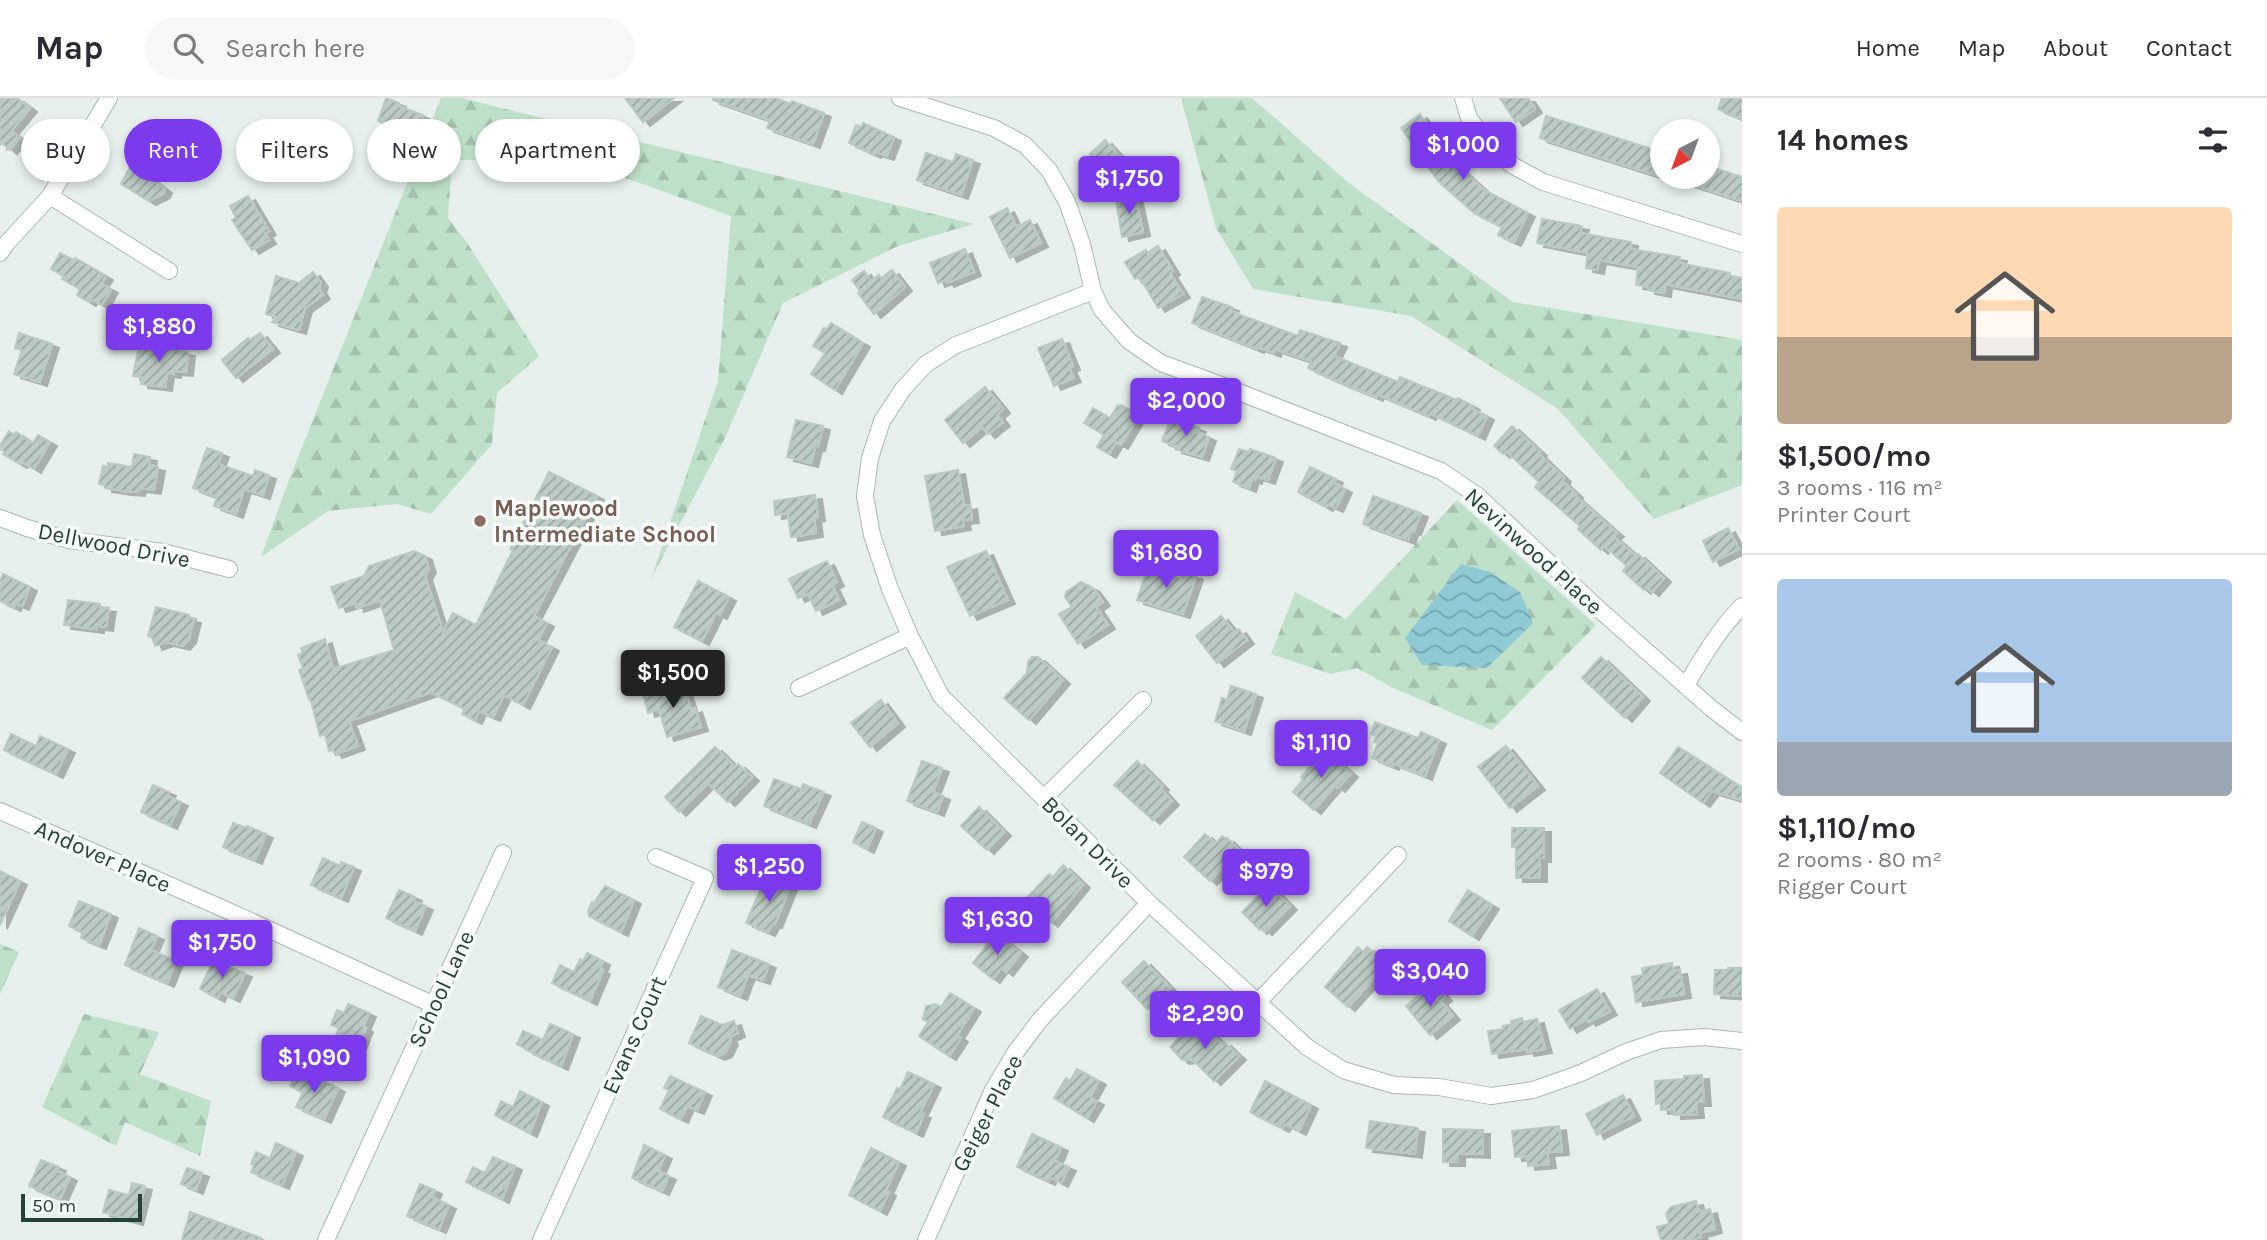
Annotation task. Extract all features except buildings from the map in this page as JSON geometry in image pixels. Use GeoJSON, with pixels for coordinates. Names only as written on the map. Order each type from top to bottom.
{"type":"FeatureCollection","features":[{"type":"Feature","properties":{"kind":"street"},"geometry":{"type":"LineString","coordinates":[[0,253],[50,196],[109,98]]}},
{"type":"Feature","properties":{"kind":"street","name":"Nevinwood Place"},"geometry":{"type":"LineString","coordinates":[[900,98],[994,128],[1024,145],[1049,170],[1067,202],[1082,244],[1093,291],[1102,310],[1129,341],[1161,363],[1441,471],[1478,496],[1601,611],[1742,732]]}},
{"type":"Feature","properties":{"kind":"street"},"geometry":{"type":"LineString","coordinates":[[1464,98],[1469,118],[1489,146],[1511,165],[1543,182],[1742,244]]}},
{"type":"Feature","properties":{"kind":"street"},"geometry":{"type":"LineString","coordinates":[[50,196],[169,271]]}},
{"type":"Feature","properties":{"kind":"street","name":"Bolan Drive"},"geometry":{"type":"LineString","coordinates":[[1093,291],[956,345],[918,372],[882,421],[870,458],[865,496],[872,535],[910,636],[941,696],[1149,903],[1307,1047],[1343,1070],[1394,1085],[1439,1087],[1491,1096],[1533,1090],[1661,1040],[1704,1038],[1742,1041]]}},
{"type":"Feature","properties":{"kind":"street","name":"Dellwood Drive"},"geometry":{"type":"LineString","coordinates":[[0,518],[68,540],[163,552],[229,569]]}},
{"type":"Feature","properties":{"kind":"street"},"geometry":{"type":"LineString","coordinates":[[1686,685],[1708,649],[1742,606]]}},
{"type":"Feature","properties":{"kind":"street"},"geometry":{"type":"LineString","coordinates":[[799,688],[910,636]]}},
{"type":"Feature","properties":{"kind":"street"},"geometry":{"type":"LineString","coordinates":[[1044,797],[1143,699]]}},
{"type":"Feature","properties":{"kind":"street","name":"Andover Place"},"geometry":{"type":"LineString","coordinates":[[0,811],[434,1005]]}},
{"type":"Feature","properties":{"kind":"street","name":"School Lane"},"geometry":{"type":"LineString","coordinates":[[326,1240],[503,853]]}},
{"type":"Feature","properties":{"kind":"street"},"geometry":{"type":"LineString","coordinates":[[1258,1002],[1398,855]]}},
{"type":"Feature","properties":{"kind":"street","name":"Evans Court"},"geometry":{"type":"LineString","coordinates":[[541,1240],[705,878],[656,857]]}},
{"type":"Feature","properties":{"kind":"street","name":"Geiger Place"},"geometry":{"type":"LineString","coordinates":[[926,1240],[993,1090],[1015,1053],[1039,1021],[1149,903]]}},
{"type":"Feature","properties":{"kind":"green space"},"geometry":{"type":"Polygon","coordinates":[[[441,98],[461,98],[546,119],[475,119],[475,160],[461,160],[461,119],[433,119],[441,98]]]}},
{"type":"Feature","properties":{"kind":"green space"},"geometry":{"type":"Polygon","coordinates":[[[1181,98],[1252,98],[1350,184],[1513,302],[1742,340],[1742,485],[1654,519],[1558,409],[1411,316],[1253,289],[1216,228],[1181,98]]]}},
{"type":"Feature","properties":{"kind":"green space"},"geometry":{"type":"Polygon","coordinates":[[[640,142],[974,224],[898,246],[783,303],[725,438],[651,579],[718,381],[731,216],[637,182],[640,182],[640,142]]]}},
{"type":"Feature","properties":{"kind":"green space"},"geometry":{"type":"Polygon","coordinates":[[[408,182],[450,182],[448,218],[468,244],[539,356],[497,393],[492,444],[431,514],[397,504],[328,511],[261,557],[408,182]]]}},
{"type":"Feature","properties":{"kind":"green space"},"geometry":{"type":"Polygon","coordinates":[[[1457,500],[1596,625],[1492,730],[1391,687],[1357,668],[1331,674],[1271,654],[1295,592],[1346,619],[1457,500]],[[1405,638],[1422,665],[1444,665],[1405,638]]]}},
{"type":"Feature","properties":{"kind":"green space"},"geometry":{"type":"Polygon","coordinates":[[[0,944],[19,952],[0,994],[0,944]]]}},
{"type":"Feature","properties":{"kind":"green space"},"geometry":{"type":"Polygon","coordinates":[[[84,1014],[159,1032],[140,1074],[211,1101],[200,1156],[125,1122],[116,1146],[42,1107],[84,1014]]]}},
{"type":"Feature","properties":{"kind":"water"},"geometry":{"type":"Polygon","coordinates":[[[1461,564],[1490,572],[1520,592],[1533,623],[1487,668],[1422,665],[1405,638],[1461,564]]]}},
{"type":"Feature","properties":{"kind":"place","name":"Maplewood Intermediate School"},"geometry":{"type":"Point","coordinates":[480,521]}}]}
